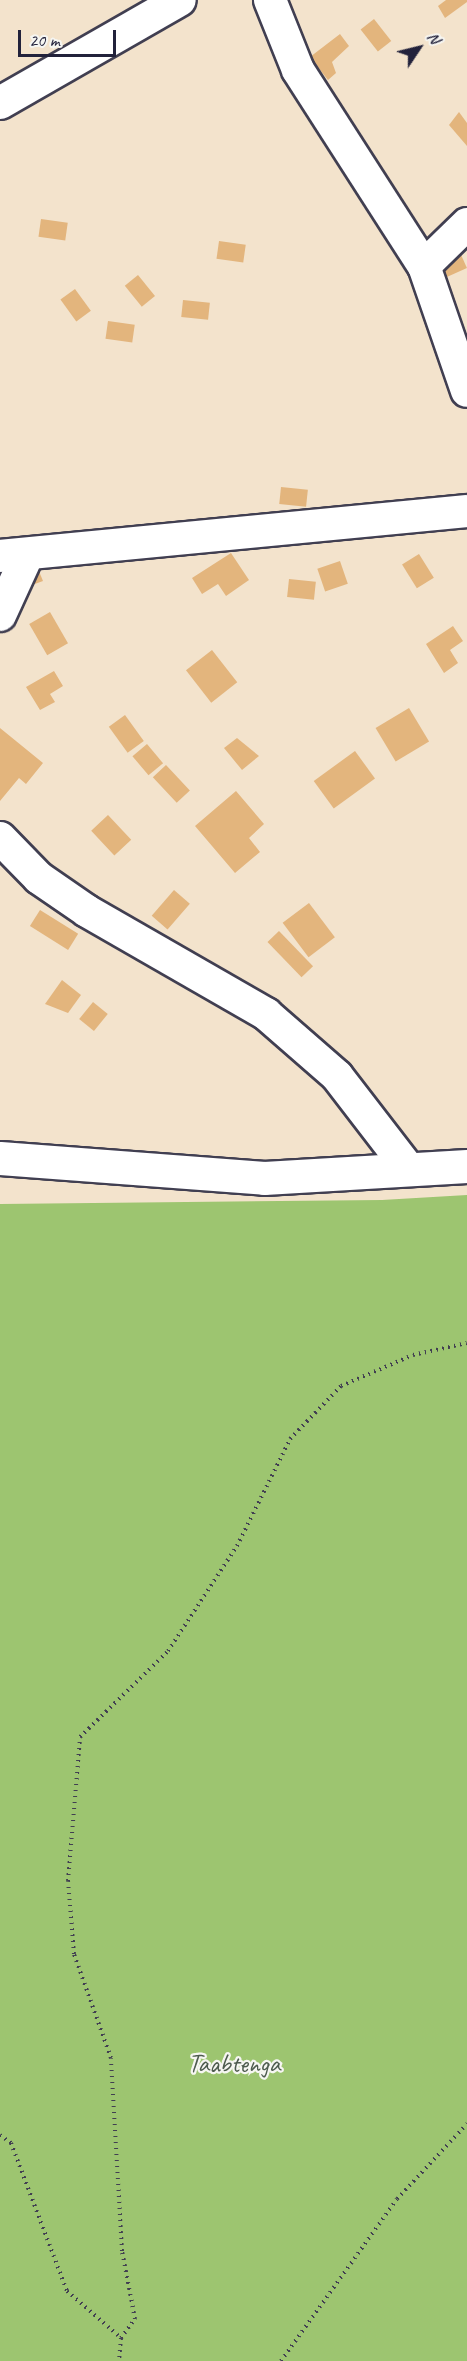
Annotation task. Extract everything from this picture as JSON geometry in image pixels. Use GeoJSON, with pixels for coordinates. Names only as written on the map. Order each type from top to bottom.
{"type":"FeatureCollection","features":[{"type":"Feature","properties":{"kind":"street"},"geometry":{"type":"LineString","coordinates":[[3,97],[180,0]]}},
{"type":"Feature","properties":{"kind":"street"},"geometry":{"type":"LineString","coordinates":[[270,0],[298,70],[424,266],[467,391]]}},
{"type":"Feature","properties":{"kind":"street"},"geometry":{"type":"LineString","coordinates":[[424,266],[467,224]]}},
{"type":"Feature","properties":{"kind":"street"},"geometry":{"type":"LineString","coordinates":[[0,615],[14,556],[467,511]]}},
{"type":"Feature","properties":{"kind":"street"},"geometry":{"type":"LineString","coordinates":[[0,838],[39,878],[78,904],[266,1014],[337,1076],[407,1167]]}},
{"type":"Feature","properties":{"kind":"street"},"geometry":{"type":"LineString","coordinates":[[0,1158],[264,1178],[407,1167],[467,1166]]}},
{"type":"Feature","properties":{"kind":"path"},"geometry":{"type":"LineString","coordinates":[[119,2361],[121,2338],[135,2319],[122,2251],[111,2058],[74,1954],[68,1881],[80,1737],[168,1651],[237,1546],[290,1439],[341,1386],[412,1355],[467,1343]]}},
{"type":"Feature","properties":{"kind":"path"},"geometry":{"type":"LineString","coordinates":[[281,2361],[397,2199],[467,2124]]}},
{"type":"Feature","properties":{"kind":"path"},"geometry":{"type":"LineString","coordinates":[[0,2135],[10,2143],[67,2291],[121,2338]]}},
{"type":"Feature","properties":{"kind":"green space","name":"Taabtenga"},"geometry":{"type":"Polygon","coordinates":[[[467,1195],[467,2361],[0,2361],[0,1204],[382,1200],[467,1195]]]}},
{"type":"Feature","properties":{"kind":"building"},"geometry":{"type":"Polygon","coordinates":[[[446,0],[467,0],[467,2],[445,18],[438,6],[446,0]]]}},
{"type":"Feature","properties":{"kind":"building"},"geometry":{"type":"Polygon","coordinates":[[[374,19],[391,41],[378,52],[361,29],[374,19]]]}},
{"type":"Feature","properties":{"kind":"building"},"geometry":{"type":"Polygon","coordinates":[[[340,34],[349,46],[332,62],[336,73],[328,80],[310,57],[340,34]]]}},
{"type":"Feature","properties":{"kind":"building"},"geometry":{"type":"Polygon","coordinates":[[[459,112],[467,123],[467,146],[449,125],[459,112]]]}},
{"type":"Feature","properties":{"kind":"building"},"geometry":{"type":"Polygon","coordinates":[[[41,219],[68,223],[65,241],[38,237],[41,219]]]}},
{"type":"Feature","properties":{"kind":"building"},"geometry":{"type":"Polygon","coordinates":[[[219,241],[246,245],[243,263],[216,259],[219,241]]]}},
{"type":"Feature","properties":{"kind":"building"},"geometry":{"type":"Polygon","coordinates":[[[458,248],[467,268],[447,277],[438,257],[458,248]]]}},
{"type":"Feature","properties":{"kind":"building"},"geometry":{"type":"Polygon","coordinates":[[[138,275],[155,296],[142,307],[125,286],[138,275]]]}},
{"type":"Feature","properties":{"kind":"building"},"geometry":{"type":"Polygon","coordinates":[[[75,289],[91,311],[76,321],[60,300],[75,289]]]}},
{"type":"Feature","properties":{"kind":"building"},"geometry":{"type":"Polygon","coordinates":[[[183,300],[210,303],[208,320],[181,317],[183,300]]]}},
{"type":"Feature","properties":{"kind":"building"},"geometry":{"type":"Polygon","coordinates":[[[108,321],[135,325],[132,343],[105,339],[108,321]]]}},
{"type":"Feature","properties":{"kind":"building"},"geometry":{"type":"Polygon","coordinates":[[[281,487],[308,490],[306,507],[279,504],[281,487]]]}},
{"type":"Feature","properties":{"kind":"building"},"geometry":{"type":"Polygon","coordinates":[[[231,553],[249,580],[226,596],[218,584],[202,594],[192,578],[231,553]]]}},
{"type":"Feature","properties":{"kind":"building"},"geometry":{"type":"Polygon","coordinates":[[[419,554],[434,578],[417,588],[402,565],[419,554]]]}},
{"type":"Feature","properties":{"kind":"building"},"geometry":{"type":"Polygon","coordinates":[[[340,561],[348,584],[325,592],[317,569],[340,561]]]}},
{"type":"Feature","properties":{"kind":"building"},"geometry":{"type":"Polygon","coordinates":[[[36,564],[43,581],[21,589],[36,564]]]}},
{"type":"Feature","properties":{"kind":"building"},"geometry":{"type":"Polygon","coordinates":[[[289,579],[316,582],[314,600],[287,597],[289,579]]]}},
{"type":"Feature","properties":{"kind":"building"},"geometry":{"type":"Polygon","coordinates":[[[50,612],[68,643],[47,655],[29,624],[50,612]]]}},
{"type":"Feature","properties":{"kind":"building"},"geometry":{"type":"Polygon","coordinates":[[[453,626],[463,641],[450,650],[458,663],[444,673],[426,644],[453,626]]]}},
{"type":"Feature","properties":{"kind":"building"},"geometry":{"type":"Polygon","coordinates":[[[212,650],[237,682],[211,703],[186,670],[212,650]]]}},
{"type":"Feature","properties":{"kind":"building"},"geometry":{"type":"Polygon","coordinates":[[[54,671],[63,686],[50,694],[55,702],[40,710],[26,687],[54,671]]]}},
{"type":"Feature","properties":{"kind":"building"},"geometry":{"type":"Polygon","coordinates":[[[409,708],[429,741],[396,762],[376,728],[409,708]]]}},
{"type":"Feature","properties":{"kind":"building"},"geometry":{"type":"Polygon","coordinates":[[[125,715],[144,741],[128,753],[109,727],[125,715]]]}},
{"type":"Feature","properties":{"kind":"building"},"geometry":{"type":"Polygon","coordinates":[[[0,728],[43,763],[26,784],[19,778],[0,801],[0,728]]]}},
{"type":"Feature","properties":{"kind":"building"},"geometry":{"type":"Polygon","coordinates":[[[237,738],[259,756],[242,770],[224,748],[237,738]]]}},
{"type":"Feature","properties":{"kind":"building"},"geometry":{"type":"Polygon","coordinates":[[[147,744],[163,763],[149,775],[132,756],[147,744]]]}},
{"type":"Feature","properties":{"kind":"building"},"geometry":{"type":"Polygon","coordinates":[[[355,751],[375,779],[334,808],[314,781],[355,751]]]}},
{"type":"Feature","properties":{"kind":"building"},"geometry":{"type":"Polygon","coordinates":[[[166,765],[190,791],[177,803],[153,777],[166,765]]]}},
{"type":"Feature","properties":{"kind":"building"},"geometry":{"type":"Polygon","coordinates":[[[236,791],[264,824],[249,838],[260,852],[235,873],[195,826],[236,791]]]}},
{"type":"Feature","properties":{"kind":"building"},"geometry":{"type":"Polygon","coordinates":[[[108,815],[131,840],[114,856],[91,831],[108,815]]]}},
{"type":"Feature","properties":{"kind":"building"},"geometry":{"type":"Polygon","coordinates":[[[174,890],[190,904],[168,929],[152,916],[174,890]]]}},
{"type":"Feature","properties":{"kind":"building"},"geometry":{"type":"Polygon","coordinates":[[[309,903],[335,937],[309,957],[283,923],[309,903]]]}},
{"type":"Feature","properties":{"kind":"building"},"geometry":{"type":"Polygon","coordinates":[[[40,910],[78,934],[68,950],[30,926],[40,910]]]}},
{"type":"Feature","properties":{"kind":"building"},"geometry":{"type":"Polygon","coordinates":[[[279,931],[313,966],[302,977],[267,942],[279,931]]]}},
{"type":"Feature","properties":{"kind":"building"},"geometry":{"type":"Polygon","coordinates":[[[62,980],[81,995],[68,1013],[45,1004],[62,980]]]}},
{"type":"Feature","properties":{"kind":"building"},"geometry":{"type":"Polygon","coordinates":[[[93,1002],[108,1014],[94,1031],[79,1019],[93,1002]]]}}]}
